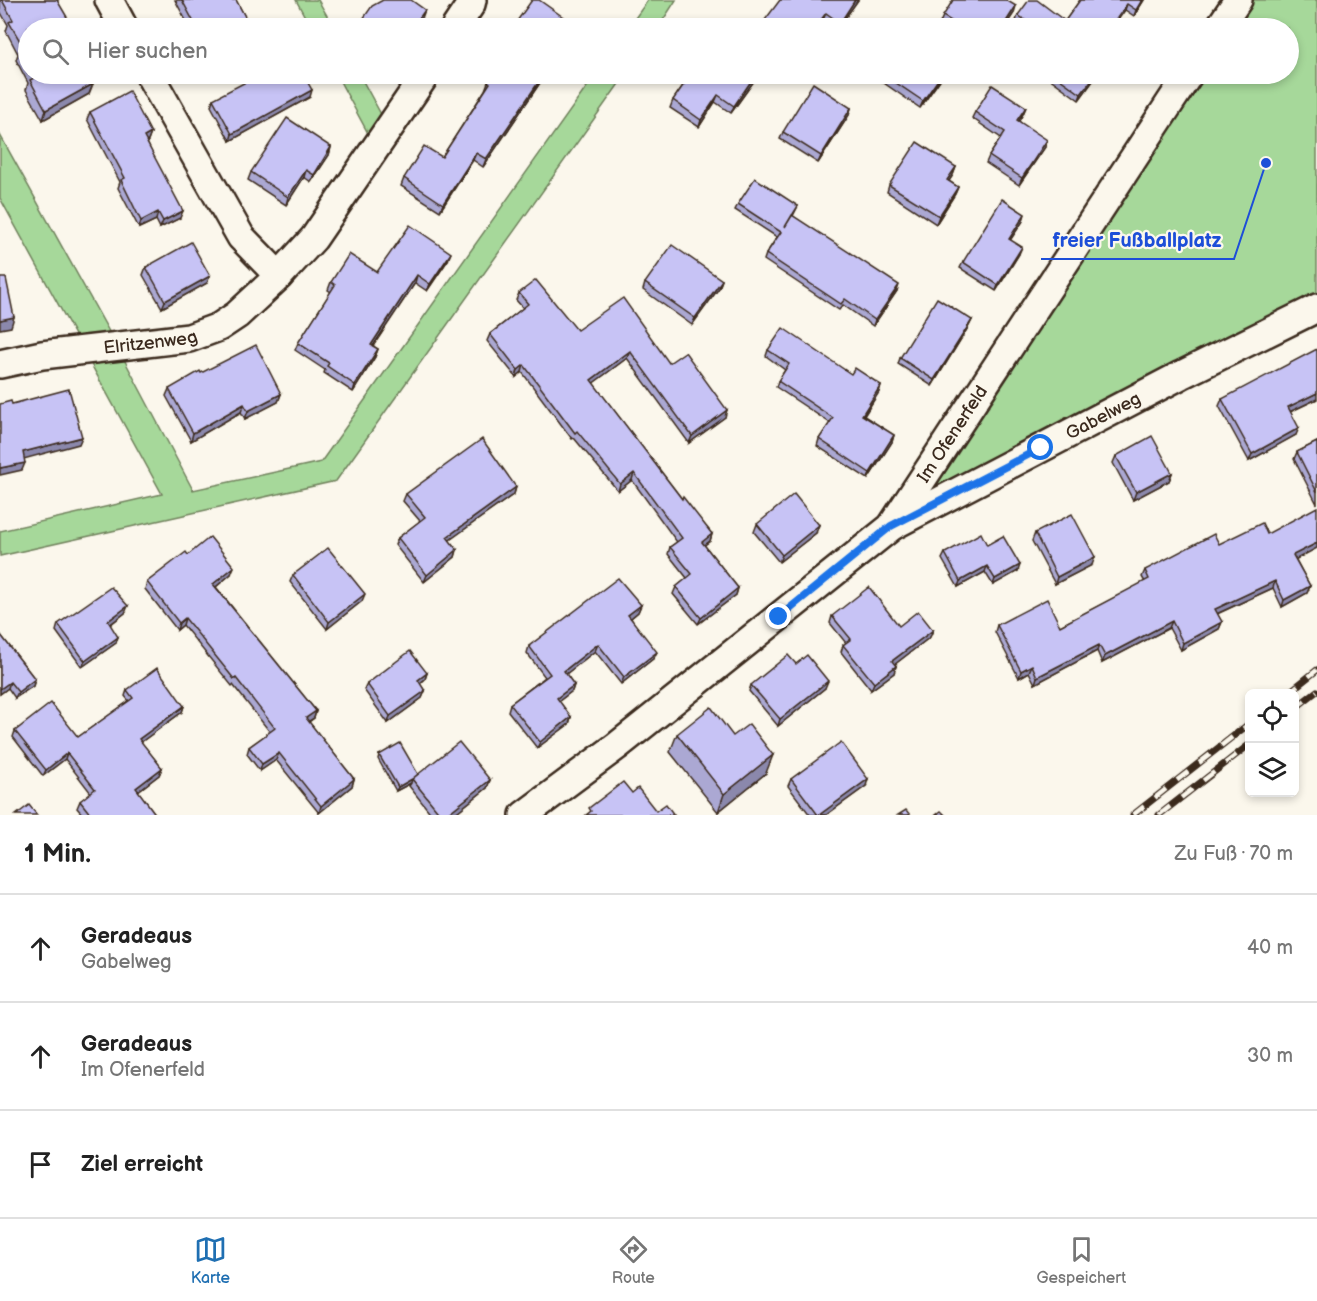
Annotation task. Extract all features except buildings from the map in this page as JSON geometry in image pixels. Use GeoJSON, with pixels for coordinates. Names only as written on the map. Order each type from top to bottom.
{"type":"FeatureCollection","features":[{"type":"Feature","properties":{"kind":"street"},"geometry":{"type":"LineString","coordinates":[[109,0],[119,18]]}},
{"type":"Feature","properties":{"kind":"street"},"geometry":{"type":"LineString","coordinates":[[462,18],[472,0]]}},
{"type":"Feature","properties":{"kind":"street"},"geometry":{"type":"LineString","coordinates":[[1226,18],[1238,0]]}},
{"type":"Feature","properties":{"kind":"street"},"geometry":{"type":"LineString","coordinates":[[155,84],[241,237],[279,276]]}},
{"type":"Feature","properties":{"kind":"street","name":"Elritzenweg"},"geometry":{"type":"LineString","coordinates":[[0,364],[42,355],[189,338],[219,327],[237,315],[279,276],[314,238],[419,84]]}},
{"type":"Feature","properties":{"kind":"street","name":"Im Ofenerfeld"},"geometry":{"type":"LineString","coordinates":[[524,815],[617,746],[891,526],[1182,84]]}},
{"type":"Feature","properties":{"kind":"street","name":"Gabelweg"},"geometry":{"type":"LineString","coordinates":[[891,526],[1181,375],[1317,308]]}},
{"type":"Feature","properties":{"kind":"green space"},"geometry":{"type":"Polygon","coordinates":[[[296,0],[318,0],[328,18],[306,18],[296,0]]]}},
{"type":"Feature","properties":{"kind":"green space"},"geometry":{"type":"Polygon","coordinates":[[[648,0],[676,0],[664,18],[635,18],[648,0]]]}},
{"type":"Feature","properties":{"kind":"green space"},"geometry":{"type":"Polygon","coordinates":[[[1238,0],[1317,0],[1317,308],[891,527],[1182,84],[1299,84],[1299,18],[1226,18],[1238,0]]]}},
{"type":"Feature","properties":{"kind":"green space"},"geometry":{"type":"Polygon","coordinates":[[[341,84],[364,84],[389,129],[376,148],[341,84]]]}},
{"type":"Feature","properties":{"kind":"green space"},"geometry":{"type":"Polygon","coordinates":[[[589,84],[619,84],[336,481],[0,556],[0,531],[162,494],[0,198],[0,135],[117,346],[193,490],[321,462],[589,84]]]}},
{"type":"Feature","properties":{"kind":"railway"},"geometry":{"type":"LineString","coordinates":[[1293,689],[1317,670]]}},
{"type":"Feature","properties":{"kind":"railway"},"geometry":{"type":"LineString","coordinates":[[1299,705],[1317,691]]}},
{"type":"Feature","properties":{"kind":"railway"},"geometry":{"type":"LineString","coordinates":[[1133,815],[1245,727]]}},
{"type":"Feature","properties":{"kind":"railway"},"geometry":{"type":"LineString","coordinates":[[1159,815],[1245,748]]}},
{"type":"Feature","properties":{"kind":"place","name":"freier Fußballplatz"},"geometry":{"type":"Point","coordinates":[1266,163]}},
{"type":"Feature","properties":{"kind":"route"},"geometry":{"type":"LineString","coordinates":[[779,617],[891,526],[1041,448]]}}]}
